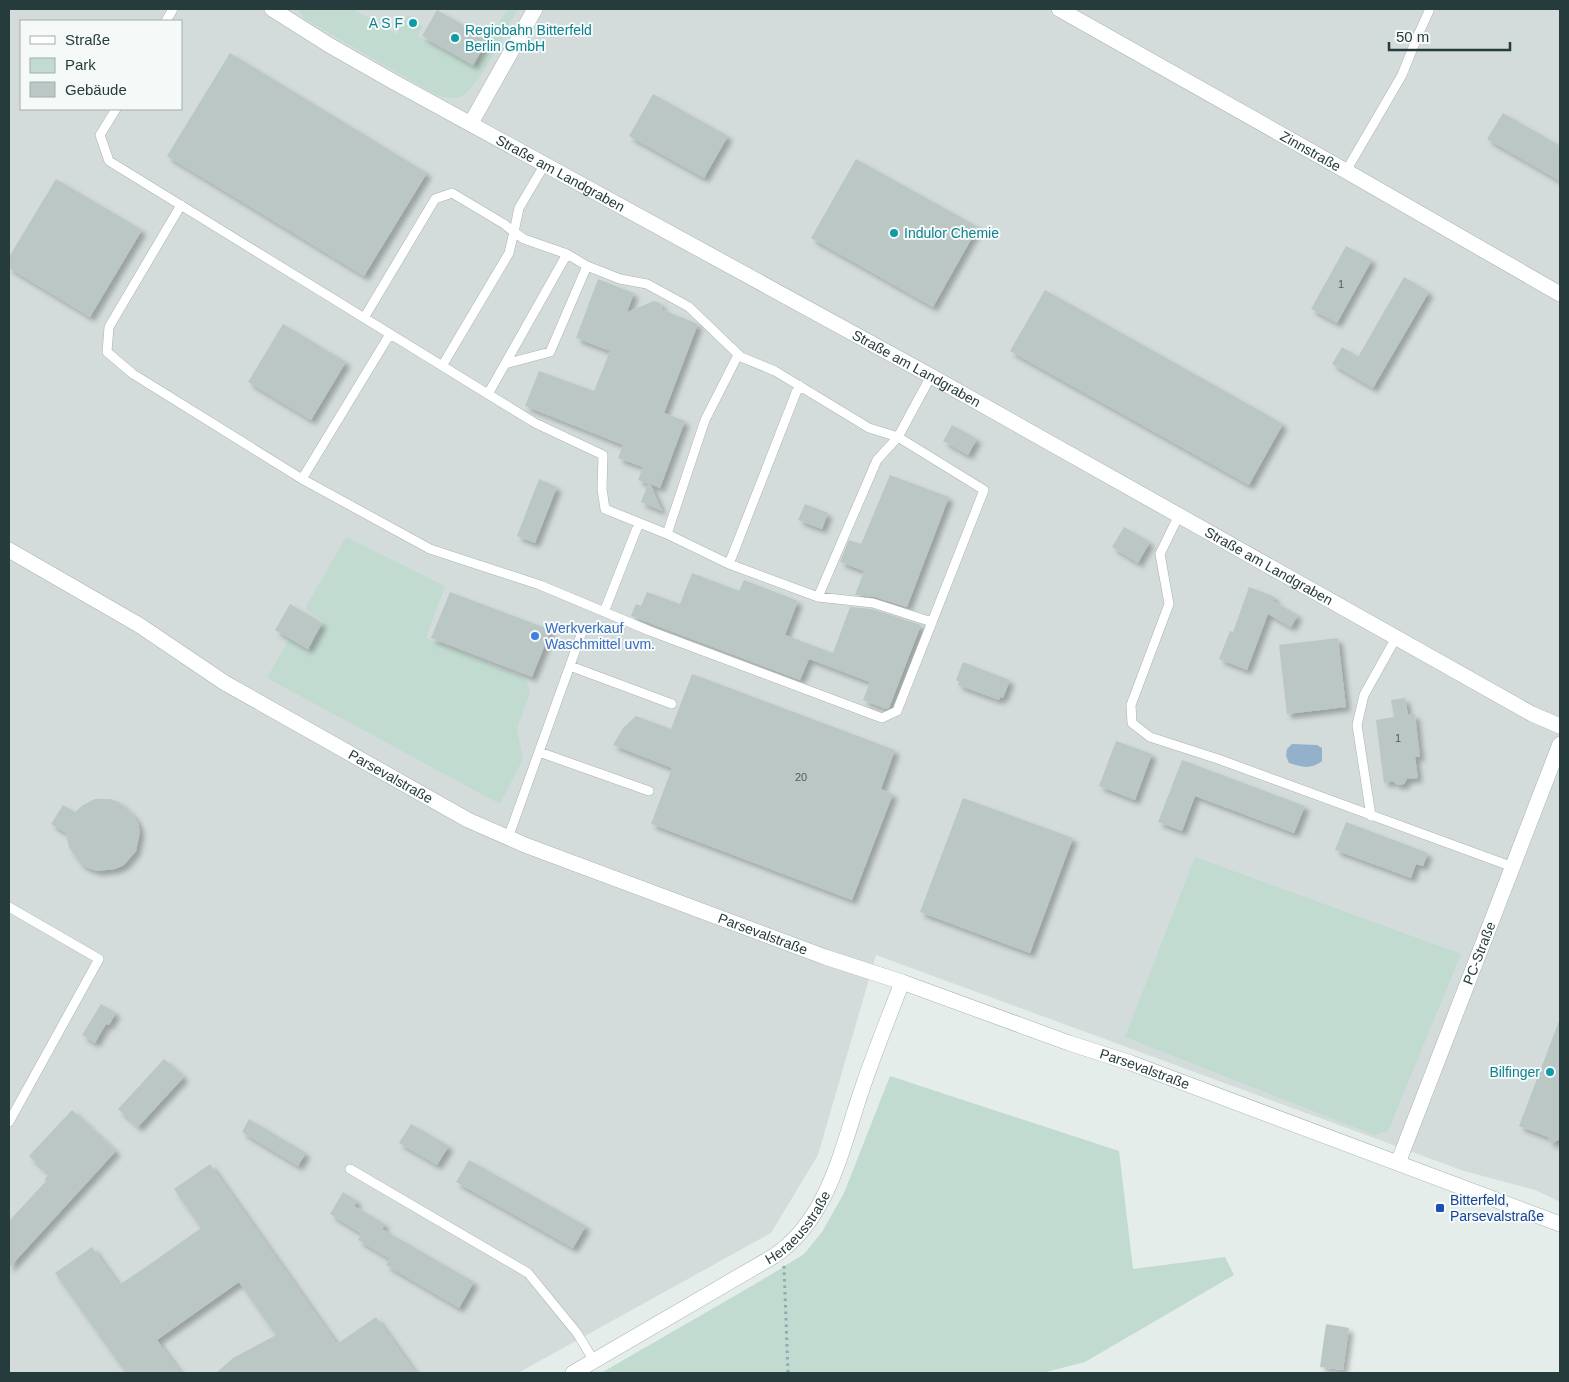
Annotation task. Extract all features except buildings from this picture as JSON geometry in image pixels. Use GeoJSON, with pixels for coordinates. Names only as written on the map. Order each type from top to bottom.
{"type":"FeatureCollection","features":[{"type":"Feature","properties":{"kind":"street"},"geometry":{"type":"LineString","coordinates":[[471,123],[535,9]]}},
{"type":"Feature","properties":{"kind":"street","name":"Zinnstraße"},"geometry":{"type":"LineString","coordinates":[[1059,9],[1560,294]]}},
{"type":"Feature","properties":{"kind":"street","name":"Straße am Landgraben"},"geometry":{"type":"LineString","coordinates":[[280,11],[338,50],[931,376],[1397,636],[1532,714],[1560,726]]}},
{"type":"Feature","properties":{"kind":"street","name":"Parsevalstraße"},"geometry":{"type":"LineString","coordinates":[[9,550],[139,625],[225,683],[444,808],[508,838],[825,957],[902,982],[1130,1063],[1560,1224]]}},
{"type":"Feature","properties":{"kind":"street","name":"PC-Straße"},"geometry":{"type":"LineString","coordinates":[[1398,1163],[1560,744]]}},
{"type":"Feature","properties":{"kind":"street","name":"Heraeusstraße"},"geometry":{"type":"LineString","coordinates":[[573,1373],[784,1250],[795,1239],[814,1216],[826,1193],[902,982]]}},
{"type":"Feature","properties":{"kind":"lane"},"geometry":{"type":"LineString","coordinates":[[167,20],[173,9]]}},
{"type":"Feature","properties":{"kind":"lane"},"geometry":{"type":"LineString","coordinates":[[1346,171],[1402,75],[1429,12]]}},
{"type":"Feature","properties":{"kind":"lane"},"geometry":{"type":"LineString","coordinates":[[115,110],[100,136],[109,161],[535,423],[603,455],[602,489],[605,509],[667,534],[729,564],[818,597],[873,603],[932,622]]}},
{"type":"Feature","properties":{"kind":"lane"},"geometry":{"type":"LineString","coordinates":[[442,366],[509,253],[520,208],[544,164]]}},
{"type":"Feature","properties":{"kind":"lane"},"geometry":{"type":"LineString","coordinates":[[180,205],[109,327],[107,352],[133,374],[302,479],[430,549],[540,585],[650,632],[882,718],[896,712],[984,490],[898,437],[869,428],[775,371],[738,355],[689,307],[647,284],[620,279],[587,266],[567,254],[524,239],[504,224],[452,192],[435,199],[364,318]]}},
{"type":"Feature","properties":{"kind":"lane"},"geometry":{"type":"LineString","coordinates":[[488,394],[567,254]]}},
{"type":"Feature","properties":{"kind":"lane"},"geometry":{"type":"LineString","coordinates":[[505,364],[550,352],[587,266]]}},
{"type":"Feature","properties":{"kind":"lane"},"geometry":{"type":"LineString","coordinates":[[302,479],[390,334]]}},
{"type":"Feature","properties":{"kind":"lane"},"geometry":{"type":"LineString","coordinates":[[667,534],[705,420],[738,355]]}},
{"type":"Feature","properties":{"kind":"lane"},"geometry":{"type":"LineString","coordinates":[[818,597],[877,460],[898,437],[931,376]]}},
{"type":"Feature","properties":{"kind":"lane"},"geometry":{"type":"LineString","coordinates":[[729,564],[799,385]]}},
{"type":"Feature","properties":{"kind":"lane"},"geometry":{"type":"LineString","coordinates":[[1179,515],[1160,554],[1169,604],[1131,705],[1132,724],[1150,737],[1218,758],[1513,867]]}},
{"type":"Feature","properties":{"kind":"lane"},"geometry":{"type":"LineString","coordinates":[[604,612],[639,523]]}},
{"type":"Feature","properties":{"kind":"lane"},"geometry":{"type":"LineString","coordinates":[[508,838],[582,632]]}},
{"type":"Feature","properties":{"kind":"lane"},"geometry":{"type":"LineString","coordinates":[[1371,816],[1357,725],[1364,695],[1397,636]]}},
{"type":"Feature","properties":{"kind":"lane"},"geometry":{"type":"LineString","coordinates":[[570,666],[672,704]]}},
{"type":"Feature","properties":{"kind":"lane"},"geometry":{"type":"LineString","coordinates":[[540,752],[650,791]]}},
{"type":"Feature","properties":{"kind":"lane"},"geometry":{"type":"LineString","coordinates":[[9,907],[100,959],[9,1122]]}},
{"type":"Feature","properties":{"kind":"lane"},"geometry":{"type":"LineString","coordinates":[[350,1169],[528,1273],[577,1333],[594,1361]]}},
{"type":"Feature","properties":{"kind":"path"},"geometry":{"type":"LineString","coordinates":[[784,1250],[788,1373]]}},
{"type":"Feature","properties":{"kind":"shaded area"},"geometry":{"type":"Polygon","coordinates":[[[9,9],[1560,9],[1560,1202],[1535,1190],[1464,1171],[876,955],[818,1155],[771,1233],[518,1373],[9,1373],[9,9]]]}},
{"type":"Feature","properties":{"kind":"green space"},"geometry":{"type":"Polygon","coordinates":[[[299,9],[353,9],[397,34],[408,15],[419,21],[418,23],[423,26],[418,36],[474,67],[507,9],[518,9],[493,56],[477,81],[462,96],[452,98],[436,95],[303,18],[299,9]]]}},
{"type":"Feature","properties":{"kind":"green space"},"geometry":{"type":"Polygon","coordinates":[[[346,537],[445,586],[426,638],[525,678],[530,691],[517,729],[523,759],[500,804],[267,678],[289,639],[309,651],[325,623],[305,608],[346,537]]]}},
{"type":"Feature","properties":{"kind":"green space"},"geometry":{"type":"Polygon","coordinates":[[[1195,857],[1461,954],[1388,1131],[1374,1135],[1125,1037],[1195,857]]]}},
{"type":"Feature","properties":{"kind":"green space"},"geometry":{"type":"Polygon","coordinates":[[[890,1076],[1119,1151],[1133,1269],[1225,1257],[1234,1275],[1085,1362],[1042,1373],[601,1373],[804,1254],[822,1232],[844,1193],[890,1076]]]}},
{"type":"Feature","properties":{"kind":"water"},"geometry":{"type":"Polygon","coordinates":[[[1292,744],[1317,745],[1322,748],[1322,761],[1314,766],[1306,767],[1289,763],[1286,756],[1287,749],[1292,744]]]}},
{"type":"Feature","properties":{"kind":"place","name":"A S F"},"geometry":{"type":"Point","coordinates":[413,23]}},
{"type":"Feature","properties":{"kind":"place","name":"Regiobahn Bitterfeld Berlin GmbH"},"geometry":{"type":"Point","coordinates":[455,38]}},
{"type":"Feature","properties":{"kind":"place","name":"Indulor Chemie"},"geometry":{"type":"Point","coordinates":[894,233]}},
{"type":"Feature","properties":{"kind":"place","name":"Werkverkauf Waschmittel uvm."},"geometry":{"type":"Point","coordinates":[535,636]}},
{"type":"Feature","properties":{"kind":"place","name":"Bilfinger"},"geometry":{"type":"Point","coordinates":[1550,1072]}},
{"type":"Feature","properties":{"kind":"place","name":"Bitterfeld, Parsevalstraße"},"geometry":{"type":"Point","coordinates":[1440,1208]}}]}
